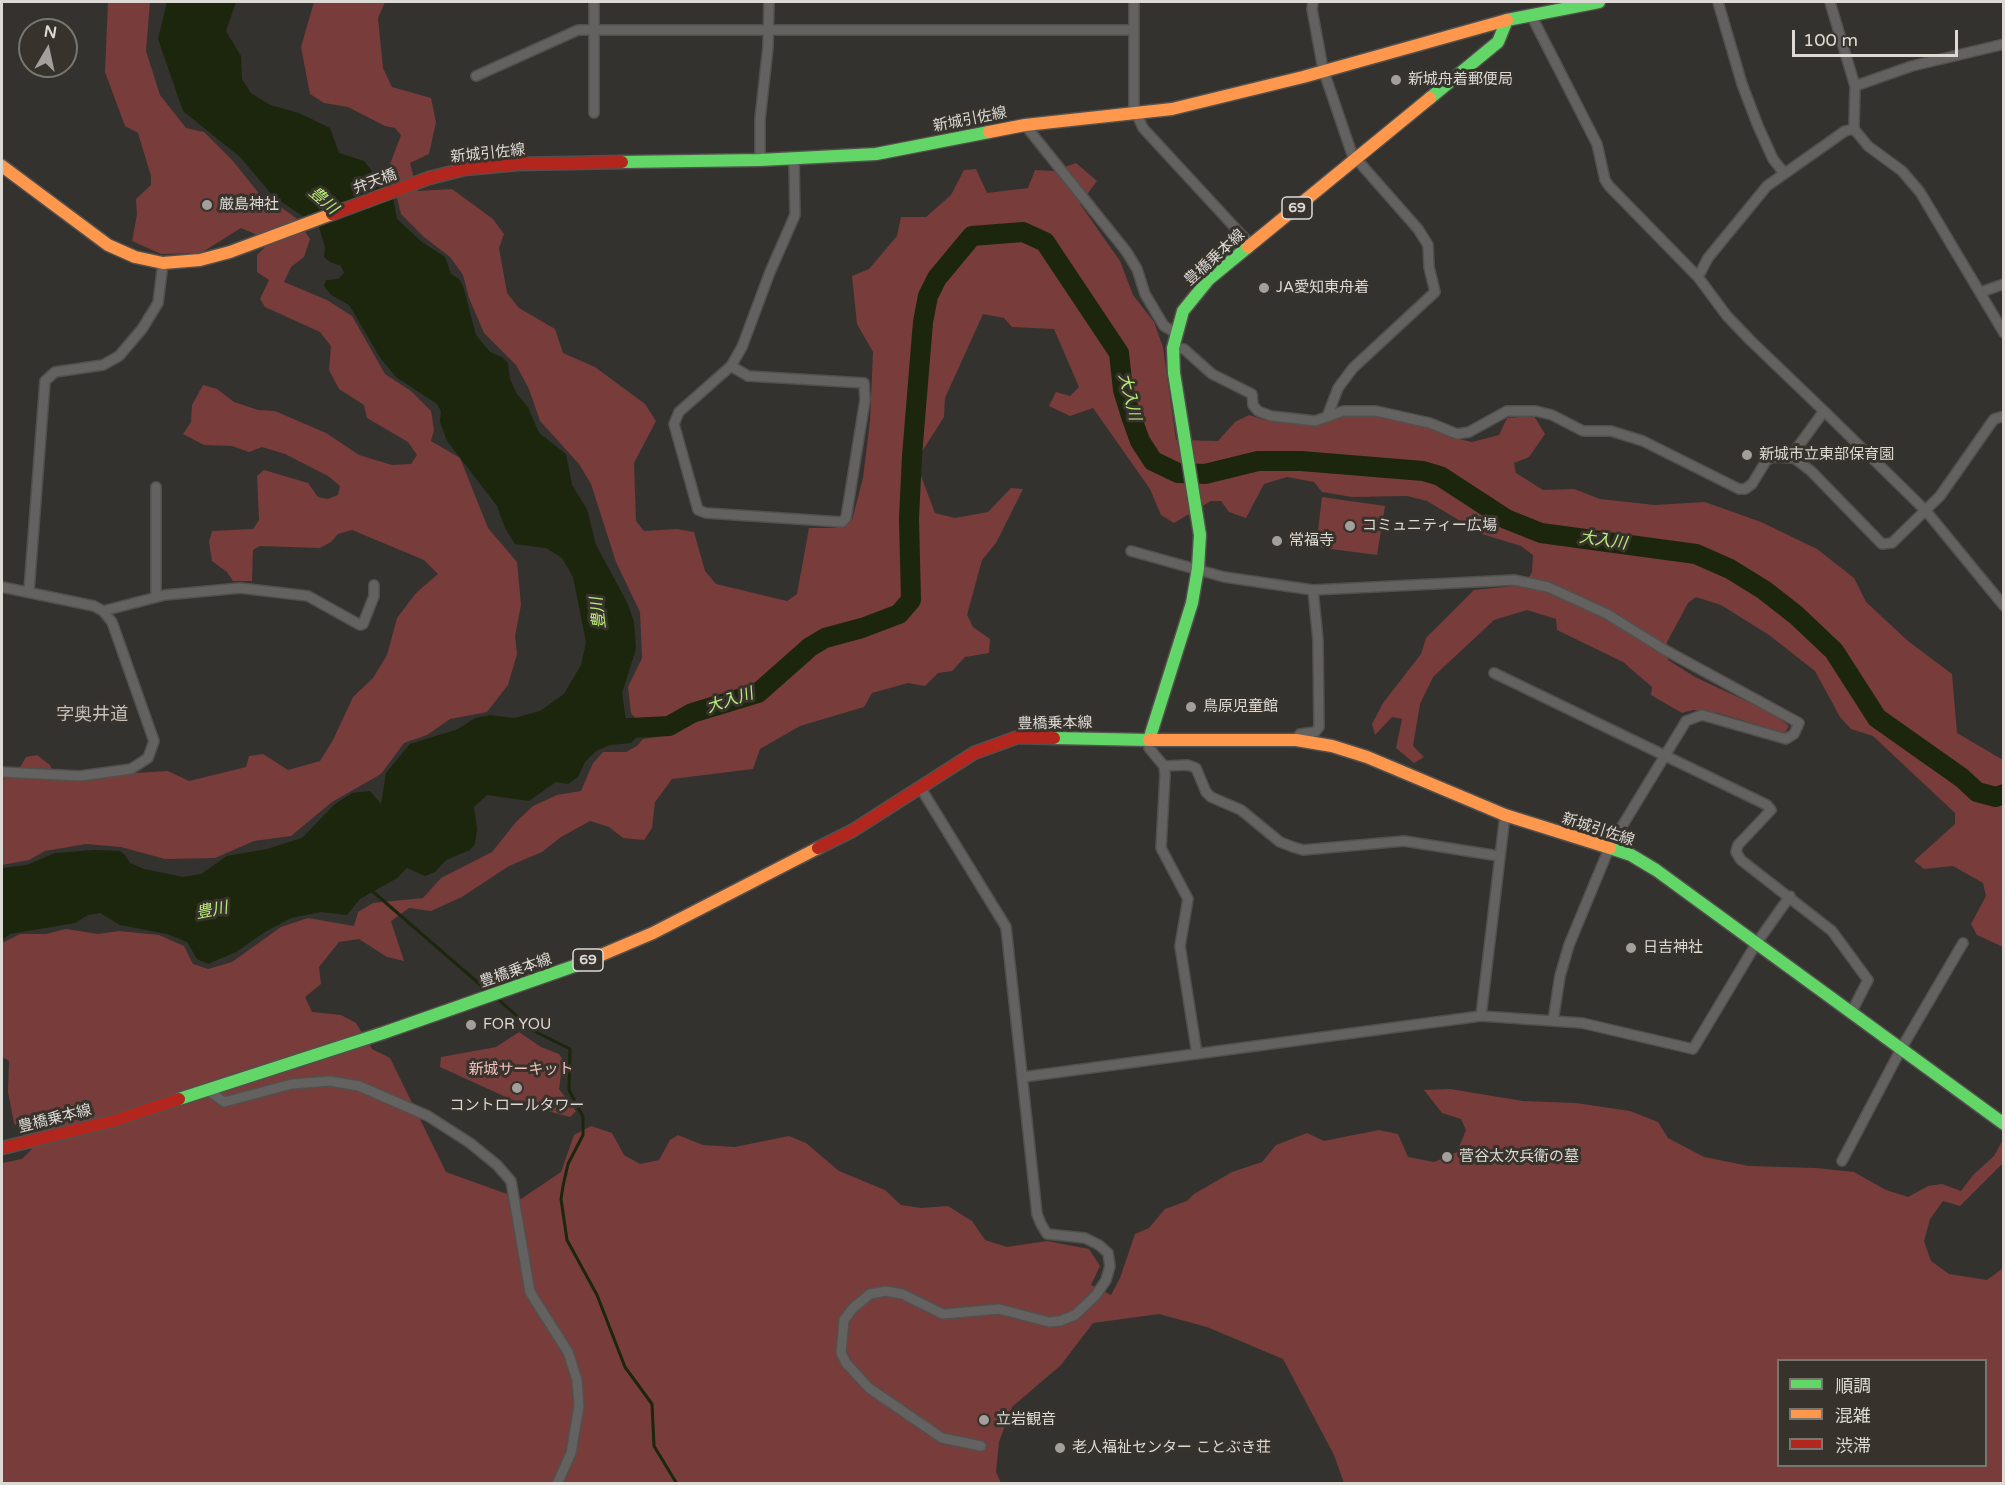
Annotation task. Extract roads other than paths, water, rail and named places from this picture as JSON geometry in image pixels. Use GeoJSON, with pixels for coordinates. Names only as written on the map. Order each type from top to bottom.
{"type":"FeatureCollection","features":[{"type":"Feature","properties":{"kind":"main road"},"geometry":{"type":"LineString","coordinates":[[1507,20],[1599,2]]}},
{"type":"Feature","properties":{"kind":"main road","name":"新城引佐線"},"geometry":{"type":"LineString","coordinates":[[429,178],[465,169],[518,164],[760,160],[876,154],[1025,125],[1173,109],[1324,71],[1507,20]]}},
{"type":"Feature","properties":{"kind":"main road","name":"豊橋乗本線"},"geometry":{"type":"LineString","coordinates":[[2,1148],[113,1121],[405,1026],[600,955],[653,933],[852,831],[974,753],[1018,737],[1149,740],[1192,603],[1198,568],[1200,535],[1197,510],[1174,373],[1173,348],[1184,311],[1197,291],[1498,42],[1507,20]]}},
{"type":"Feature","properties":{"kind":"main road"},"geometry":{"type":"LineString","coordinates":[[2,165],[108,245],[135,257],[163,263]]}},
{"type":"Feature","properties":{"kind":"main road","name":"弁天橋"},"geometry":{"type":"LineString","coordinates":[[163,263],[200,260],[230,252],[429,178]]}},
{"type":"Feature","properties":{"kind":"main road","name":"新城引佐線"},"geometry":{"type":"LineString","coordinates":[[1149,740],[1296,741],[1332,746],[1367,757],[1505,814],[1610,846],[1656,870],[2004,1124]]}},
{"type":"Feature","properties":{"kind":"street"},"geometry":{"type":"LineString","coordinates":[[594,2],[594,113]]}},
{"type":"Feature","properties":{"kind":"street"},"geometry":{"type":"LineString","coordinates":[[760,160],[760,119],[769,29],[769,2]]}},
{"type":"Feature","properties":{"kind":"street"},"geometry":{"type":"LineString","coordinates":[[1134,2],[1135,113],[1143,128],[1251,245]]}},
{"type":"Feature","properties":{"kind":"street"},"geometry":{"type":"LineString","coordinates":[[1313,2],[1312,9],[1324,71],[1356,160],[1418,229],[1428,245],[1429,267],[1436,292],[1353,368],[1338,388],[1328,417]]}},
{"type":"Feature","properties":{"kind":"street"},"geometry":{"type":"LineString","coordinates":[[1718,2],[1742,84],[1758,126],[1773,159],[1784,173]]}},
{"type":"Feature","properties":{"kind":"street"},"geometry":{"type":"LineString","coordinates":[[1830,2],[1855,86],[1854,129],[1868,146],[1902,171],[1920,192],[2004,333]]}},
{"type":"Feature","properties":{"kind":"street"},"geometry":{"type":"LineString","coordinates":[[1531,15],[1598,144],[1605,180],[1698,277],[1727,316],[1926,511],[2004,606]]}},
{"type":"Feature","properties":{"kind":"street"},"geometry":{"type":"LineString","coordinates":[[476,76],[578,30],[1134,30]]}},
{"type":"Feature","properties":{"kind":"street"},"geometry":{"type":"LineString","coordinates":[[1855,86],[1912,66],[2004,44]]}},
{"type":"Feature","properties":{"kind":"street"},"geometry":{"type":"LineString","coordinates":[[1025,125],[1126,251],[1137,269],[1145,294],[1164,326],[1176,333]]}},
{"type":"Feature","properties":{"kind":"street"},"geometry":{"type":"LineString","coordinates":[[1698,277],[1708,258],[1746,210],[1784,173],[1845,132],[1854,129]]}},
{"type":"Feature","properties":{"kind":"street"},"geometry":{"type":"LineString","coordinates":[[731,366],[748,376],[864,384],[865,400],[846,518],[842,522],[706,513],[698,510],[674,424],[680,412],[731,366],[742,347],[770,272],[792,225],[796,201],[794,159]]}},
{"type":"Feature","properties":{"kind":"street"},"geometry":{"type":"LineString","coordinates":[[29,591],[45,381],[56,372],[103,365],[120,356],[142,329],[158,303],[163,263]]}},
{"type":"Feature","properties":{"kind":"street"},"geometry":{"type":"LineString","coordinates":[[1981,292],[2004,284]]}},
{"type":"Feature","properties":{"kind":"street"},"geometry":{"type":"LineString","coordinates":[[1173,348],[1184,350],[1212,374],[1252,394],[1253,405],[1258,411],[1271,416],[1315,421],[1343,411],[1376,411],[1406,416],[1457,434],[1469,432],[1508,411],[1536,411],[1552,415],[1583,431],[1611,431],[1643,441],[1739,489],[1745,489],[1752,484],[1766,461],[1772,457],[1794,458],[1811,471],[1882,544],[1892,543],[1926,511],[1940,496],[1994,419],[2004,416]]}},
{"type":"Feature","properties":{"kind":"street"},"geometry":{"type":"LineString","coordinates":[[1794,458],[1797,448],[1824,411]]}},
{"type":"Feature","properties":{"kind":"street"},"geometry":{"type":"LineString","coordinates":[[156,487],[156,596]]}},
{"type":"Feature","properties":{"kind":"street"},"geometry":{"type":"LineString","coordinates":[[1131,551],[1224,577],[1313,590],[1514,580],[1548,587],[1607,614],[1665,651],[1799,723],[1794,734],[1786,738],[1702,715],[1686,721],[1610,846],[1569,945],[1560,976],[1553,1021]]}},
{"type":"Feature","properties":{"kind":"street"},"geometry":{"type":"LineString","coordinates":[[103,611],[110,607],[144,602],[156,596],[240,588],[296,593],[324,604],[339,616],[360,625],[363,624],[374,596],[374,585]]}},
{"type":"Feature","properties":{"kind":"street"},"geometry":{"type":"LineString","coordinates":[[2,586],[94,606],[103,611],[112,622],[149,721],[154,741],[148,758],[131,769],[80,776],[2,772]]}},
{"type":"Feature","properties":{"kind":"street"},"geometry":{"type":"LineString","coordinates":[[1296,741],[1300,734],[1315,732],[1319,727],[1318,640],[1313,590]]}},
{"type":"Feature","properties":{"kind":"street"},"geometry":{"type":"LineString","coordinates":[[1494,673],[1767,805],[1771,810],[1738,845],[1736,852],[1741,860],[1832,932],[1869,980],[1851,1013]]}},
{"type":"Feature","properties":{"kind":"street"},"geometry":{"type":"LineString","coordinates":[[1149,740],[1149,748],[1164,766],[1161,848],[1188,899],[1180,946],[1197,1054]]}},
{"type":"Feature","properties":{"kind":"street"},"geometry":{"type":"LineString","coordinates":[[1164,766],[1188,765],[1196,768],[1211,797],[1241,810],[1280,842],[1293,847],[1314,849],[1404,841],[1499,856]]}},
{"type":"Feature","properties":{"kind":"street"},"geometry":{"type":"LineString","coordinates":[[920,787],[1006,927],[1037,1214],[1047,1234],[1085,1238],[1099,1245],[1108,1254],[1110,1266],[1106,1280],[1075,1315],[1049,1322],[999,1309],[943,1314],[902,1294],[885,1291],[870,1294],[853,1308],[844,1320],[840,1341],[846,1363],[869,1388],[892,1406],[942,1438],[981,1446]]}},
{"type":"Feature","properties":{"kind":"street"},"geometry":{"type":"LineString","coordinates":[[1481,1016],[1505,814]]}},
{"type":"Feature","properties":{"kind":"street"},"geometry":{"type":"LineString","coordinates":[[1023,1077],[1481,1016],[1582,1023],[1693,1049],[1756,944],[1790,897]]}},
{"type":"Feature","properties":{"kind":"street"},"geometry":{"type":"LineString","coordinates":[[1842,1161],[1901,1049],[1963,943]]}},
{"type":"Feature","properties":{"kind":"street"},"geometry":{"type":"LineString","coordinates":[[208,1090],[224,1102],[292,1084],[330,1081],[359,1086],[428,1116],[470,1143],[497,1165],[511,1181],[530,1292],[568,1352],[577,1380],[579,1406],[571,1453],[557,1484]]}},
{"type":"Feature","properties":{"kind":"water","name":"豊川"},"geometry":{"type":"Polygon","coordinates":[[[167,2],[236,2],[226,31],[241,56],[242,79],[251,93],[270,105],[299,113],[330,128],[339,153],[364,161],[393,198],[397,219],[422,242],[445,257],[451,274],[459,279],[463,286],[476,335],[490,352],[502,357],[508,363],[510,379],[517,394],[528,407],[539,433],[566,454],[572,485],[587,509],[596,545],[627,602],[634,622],[636,649],[622,693],[626,720],[636,725],[639,734],[631,743],[610,745],[596,751],[585,762],[578,777],[568,784],[556,782],[529,801],[487,795],[474,807],[477,829],[475,844],[470,850],[446,860],[435,872],[425,876],[407,868],[397,878],[360,899],[347,915],[321,912],[291,918],[236,952],[208,964],[197,959],[187,942],[167,934],[120,925],[100,913],[88,915],[75,923],[10,934],[2,940],[2,868],[27,865],[55,853],[120,851],[130,863],[144,869],[183,877],[201,874],[227,856],[267,849],[302,838],[335,804],[352,793],[370,791],[381,804],[386,773],[410,744],[458,729],[475,718],[490,715],[514,718],[540,711],[564,694],[581,665],[586,642],[573,577],[562,558],[546,548],[515,544],[505,528],[497,506],[447,441],[440,422],[441,411],[437,404],[396,377],[381,359],[349,305],[331,295],[324,286],[326,280],[338,279],[344,273],[341,266],[324,257],[325,247],[319,227],[273,196],[240,157],[183,111],[158,39],[167,2]]]}},
{"type":"Feature","properties":{"kind":"waterway","name":"大入川"},"geometry":{"type":"LineString","coordinates":[[611,729],[669,726],[692,713],[758,693],[810,647],[825,638],[862,628],[899,614],[911,600],[909,518],[912,456],[923,322],[928,296],[937,278],[972,236],[1023,232],[1045,242],[1119,353],[1123,390],[1131,416],[1140,441],[1153,461],[1178,473],[1205,474],[1258,461],[1301,461],[1423,471],[1440,476],[1506,519],[1541,533],[1696,554],[1730,569],[1764,590],[1796,615],[1834,651],[1877,718],[1962,778],[1977,792],[1996,797],[2004,794]]}},
{"type":"Feature","properties":{"kind":"waterway"},"geometry":{"type":"LineString","coordinates":[[371,890],[483,987]]}},
{"type":"Feature","properties":{"kind":"waterway"},"geometry":{"type":"LineString","coordinates":[[500,1001],[534,1031],[570,1049],[569,1090],[583,1117],[583,1135],[568,1164],[561,1199],[567,1240],[597,1295],[625,1367],[652,1404],[654,1446],[677,1484]]}},
{"type":"Feature","properties":{"kind":"place","name":"新城舟着郵便局"},"geometry":{"type":"Point","coordinates":[1396,80]}},
{"type":"Feature","properties":{"kind":"place","name":"厳島神社"},"geometry":{"type":"Point","coordinates":[207,205]}},
{"type":"Feature","properties":{"kind":"place","name":"JA愛知東舟着"},"geometry":{"type":"Point","coordinates":[1264,288]}},
{"type":"Feature","properties":{"kind":"place","name":"新城市立東部保育園"},"geometry":{"type":"Point","coordinates":[1747,455]}},
{"type":"Feature","properties":{"kind":"place","name":"コミュニティー広場"},"geometry":{"type":"Point","coordinates":[1350,526]}},
{"type":"Feature","properties":{"kind":"place","name":"常福寺"},"geometry":{"type":"Point","coordinates":[1277,541]}},
{"type":"Feature","properties":{"kind":"place","name":"鳥原児童館"},"geometry":{"type":"Point","coordinates":[1191,707]}},
{"type":"Feature","properties":{"kind":"place","name":"日吉神社"},"geometry":{"type":"Point","coordinates":[1631,948]}},
{"type":"Feature","properties":{"kind":"place","name":"FOR YOU"},"geometry":{"type":"Point","coordinates":[471,1025]}},
{"type":"Feature","properties":{"kind":"place","name":"コントロールタワー"},"geometry":{"type":"Point","coordinates":[517,1088]}},
{"type":"Feature","properties":{"kind":"place","name":"菅谷太次兵衛の墓"},"geometry":{"type":"Point","coordinates":[1447,1157]}},
{"type":"Feature","properties":{"kind":"place","name":"立岩観音"},"geometry":{"type":"Point","coordinates":[984,1420]}},
{"type":"Feature","properties":{"kind":"place","name":"老人福祉センター ことぶき荘"},"geometry":{"type":"Point","coordinates":[1060,1448]}},
{"type":"Feature","properties":{"kind":"district","name":"字奥井道"},"geometry":{"type":"Point","coordinates":[92,715]}},
{"type":"Feature","properties":{"kind":"park label","name":"新城サーキット"},"geometry":{"type":"Point","coordinates":[521,1070]}}]}
